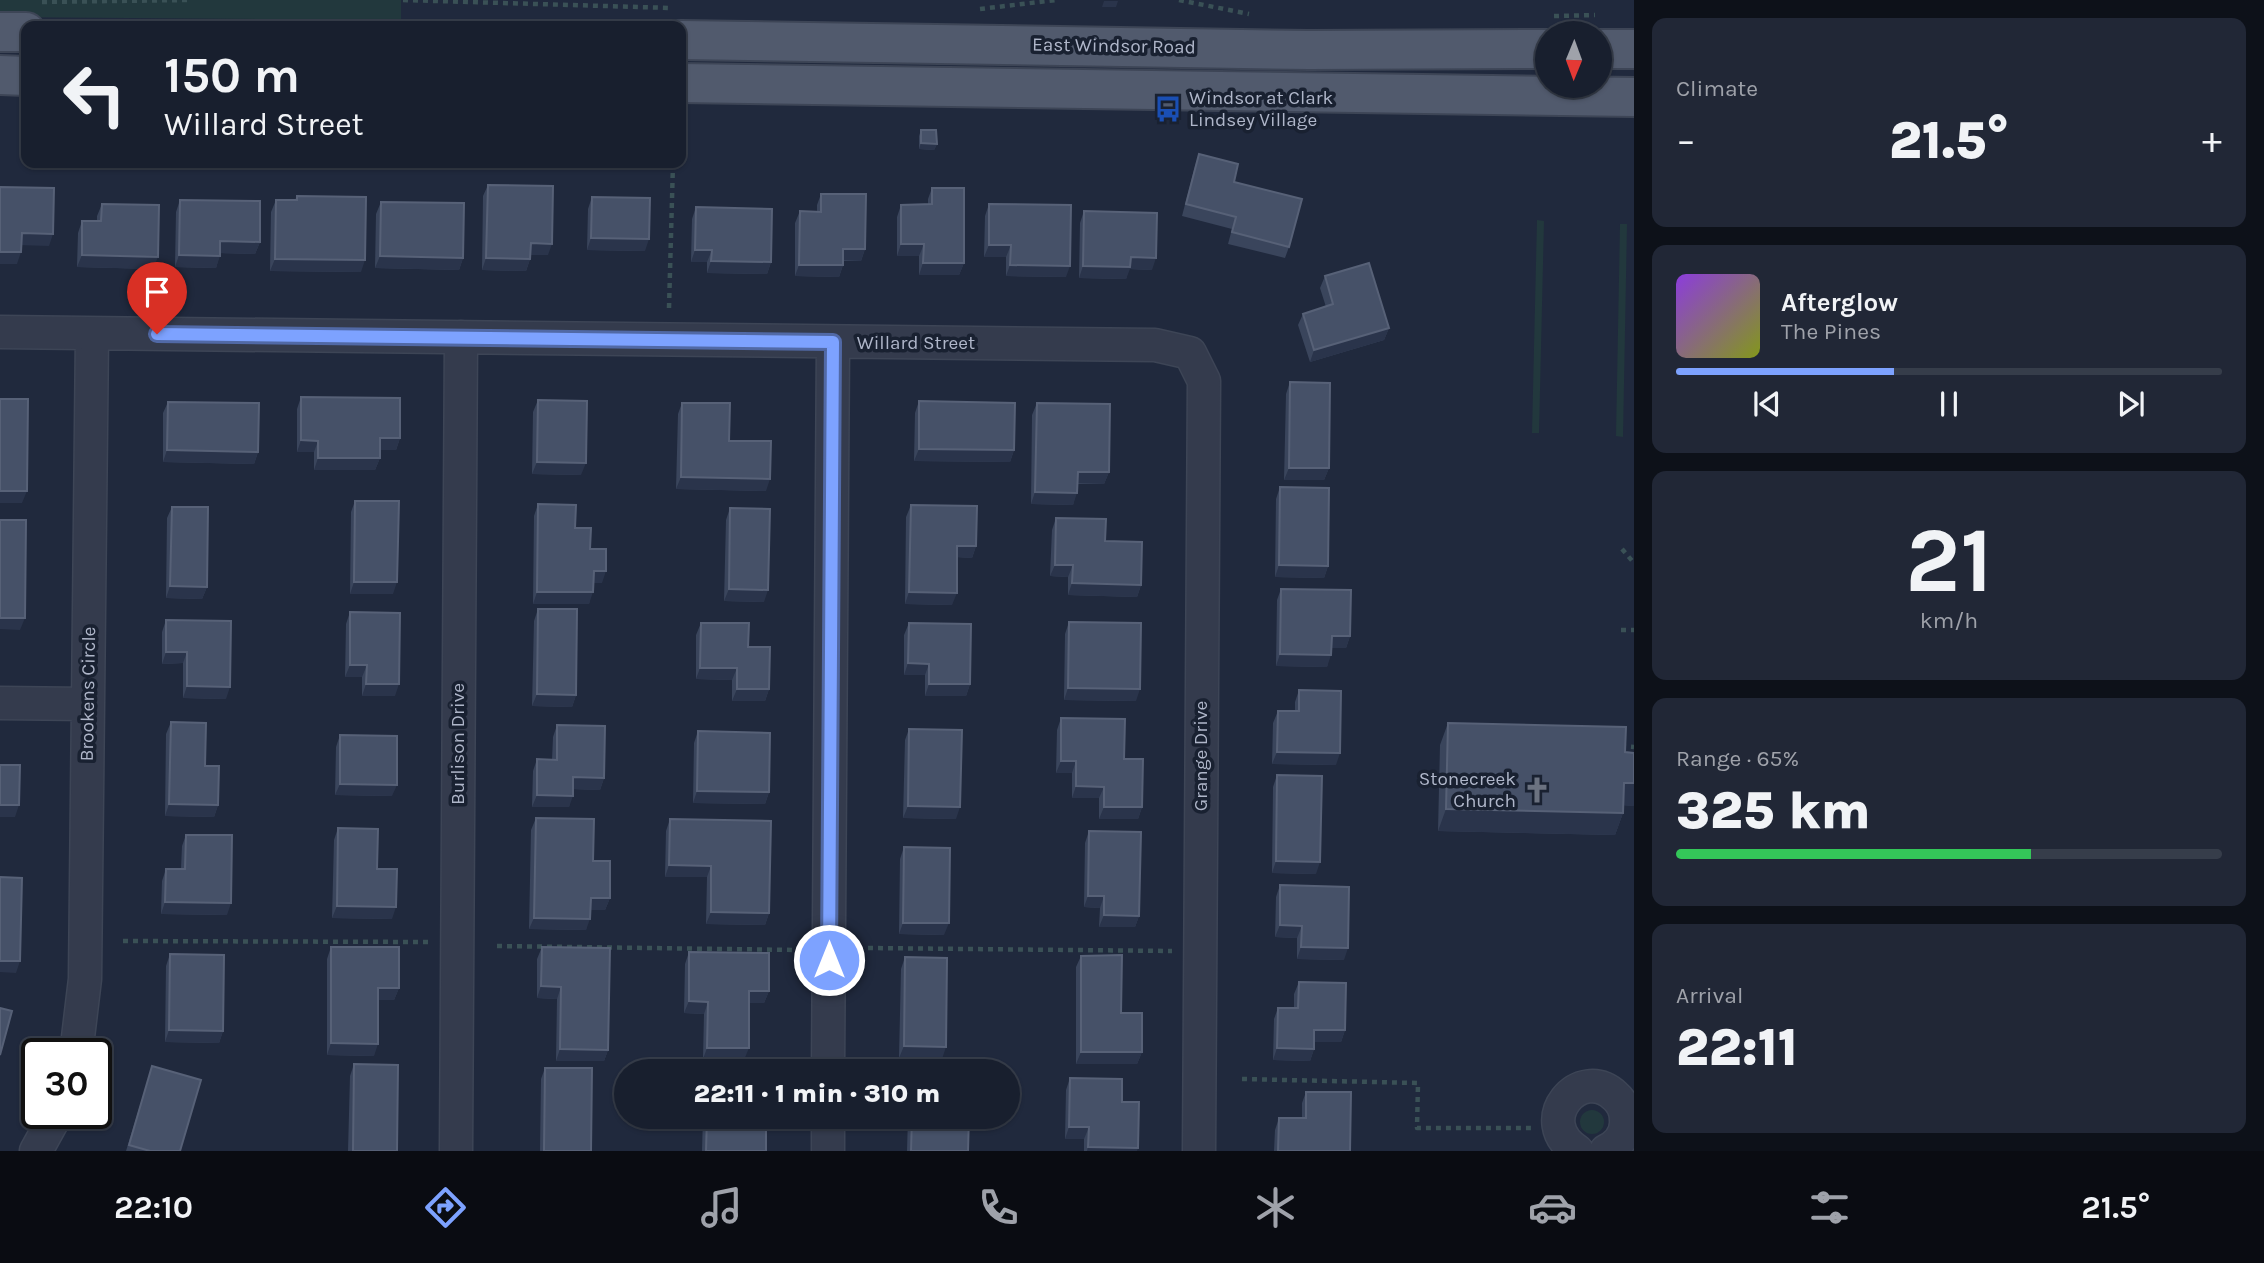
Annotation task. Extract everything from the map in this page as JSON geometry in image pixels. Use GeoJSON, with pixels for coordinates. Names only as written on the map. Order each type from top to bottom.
{"type":"FeatureCollection","features":[{"type":"Feature","properties":{"kind":"main road"},"geometry":{"type":"LineString","coordinates":[[0,32],[21,21]]}},
{"type":"Feature","properties":{"kind":"main road","name":"East Windsor Road"},"geometry":{"type":"LineString","coordinates":[[686,40],[1309,50],[1535,49]]}},
{"type":"Feature","properties":{"kind":"main road"},"geometry":{"type":"LineString","coordinates":[[1612,49],[1634,49]]}},
{"type":"Feature","properties":{"kind":"main road"},"geometry":{"type":"LineString","coordinates":[[0,75],[21,76]]}},
{"type":"Feature","properties":{"kind":"main road"},"geometry":{"type":"LineString","coordinates":[[686,83],[1634,97]]}},
{"type":"Feature","properties":{"kind":"street","name":"Willard Street"},"geometry":{"type":"LineString","coordinates":[[0,332],[1155,345],[1190,353],[1197,362]]}},
{"type":"Feature","properties":{"kind":"street","name":"Brookens Circle"},"geometry":{"type":"LineString","coordinates":[[78,1038],[85,979],[92,334]]}},
{"type":"Feature","properties":{"kind":"street","name":"Burlison Drive"},"geometry":{"type":"LineString","coordinates":[[456,1151],[461,337]]}},
{"type":"Feature","properties":{"kind":"street"},"geometry":{"type":"LineString","coordinates":[[828,1059],[833,342]]}},
{"type":"Feature","properties":{"kind":"street","name":"Grange Drive"},"geometry":{"type":"LineString","coordinates":[[1197,362],[1203,381],[1199,1151]]}},
{"type":"Feature","properties":{"kind":"street"},"geometry":{"type":"LineString","coordinates":[[0,703],[88,704]]}},
{"type":"Feature","properties":{"kind":"street"},"geometry":{"type":"LineString","coordinates":[[1577,1151],[1562,1137],[1558,1115],[1569,1096],[1578,1090],[1600,1087],[1619,1099],[1630,1120],[1620,1141],[1606,1151]]}},
{"type":"Feature","properties":{"kind":"street"},"geometry":{"type":"LineString","coordinates":[[36,1151],[48,1129]]}},
{"type":"Feature","properties":{"kind":"street"},"geometry":{"type":"LineString","coordinates":[[828,1129],[828,1151]]}},
{"type":"Feature","properties":{"kind":"path"},"geometry":{"type":"LineString","coordinates":[[27,18],[188,0]]}},
{"type":"Feature","properties":{"kind":"path"},"geometry":{"type":"LineString","coordinates":[[1179,0],[1254,15]]}},
{"type":"Feature","properties":{"kind":"path"},"geometry":{"type":"LineString","coordinates":[[669,308],[673,168]]}},
{"type":"Feature","properties":{"kind":"path"},"geometry":{"type":"LineString","coordinates":[[1622,550],[1634,563]]}},
{"type":"Feature","properties":{"kind":"path"},"geometry":{"type":"LineString","coordinates":[[1622,630],[1634,630]]}},
{"type":"Feature","properties":{"kind":"path"},"geometry":{"type":"LineString","coordinates":[[1607,746],[1634,747]]}},
{"type":"Feature","properties":{"kind":"path"},"geometry":{"type":"LineString","coordinates":[[123,941],[429,942]]}},
{"type":"Feature","properties":{"kind":"path"},"geometry":{"type":"LineString","coordinates":[[497,946],[801,950]]}},
{"type":"Feature","properties":{"kind":"path"},"geometry":{"type":"LineString","coordinates":[[868,948],[1172,951]]}},
{"type":"Feature","properties":{"kind":"path"},"geometry":{"type":"LineString","coordinates":[[1242,1079],[1418,1083],[1417,1128],[1533,1129]]}},
{"type":"Feature","properties":{"kind":"green space"},"geometry":{"type":"Polygon","coordinates":[[[0,0],[401,0],[401,20],[0,17],[0,0]]]}},
{"type":"Feature","properties":{"kind":"green space"},"geometry":{"type":"Polygon","coordinates":[[[1537,220],[1544,221],[1539,433],[1532,433],[1537,220]]]}},
{"type":"Feature","properties":{"kind":"green space"},"geometry":{"type":"Polygon","coordinates":[[[1620,224],[1627,224],[1623,437],[1616,436],[1620,224]]]}},
{"type":"Feature","properties":{"kind":"green space"},"geometry":{"type":"Polygon","coordinates":[[[1592,1110],[1603,1117],[1604,1122],[1597,1133],[1592,1134],[1581,1127],[1580,1122],[1587,1111],[1592,1110]]]}},
{"type":"Feature","properties":{"kind":"building"},"geometry":{"type":"Polygon","coordinates":[[[921,130],[936,130],[937,144],[921,143],[921,130]]]}},
{"type":"Feature","properties":{"kind":"building"},"geometry":{"type":"Polygon","coordinates":[[[1199,154],[1238,164],[1234,182],[1302,199],[1289,247],[1232,232],[1236,217],[1186,204],[1199,154]]]}},
{"type":"Feature","properties":{"kind":"building"},"geometry":{"type":"Polygon","coordinates":[[[488,185],[553,186],[552,244],[531,243],[530,259],[486,258],[488,185]]]}},
{"type":"Feature","properties":{"kind":"building"},"geometry":{"type":"Polygon","coordinates":[[[0,187],[54,188],[53,234],[22,233],[21,252],[0,252],[0,187]]]}},
{"type":"Feature","properties":{"kind":"building"},"geometry":{"type":"Polygon","coordinates":[[[932,188],[964,188],[964,263],[923,263],[924,244],[901,244],[901,205],[932,204],[932,188]]]}},
{"type":"Feature","properties":{"kind":"building"},"geometry":{"type":"Polygon","coordinates":[[[821,194],[866,194],[865,249],[843,249],[843,265],[799,265],[800,211],[821,212],[821,194]]]}},
{"type":"Feature","properties":{"kind":"building"},"geometry":{"type":"Polygon","coordinates":[[[297,196],[366,197],[365,260],[275,259],[276,200],[297,200],[297,196]]]}},
{"type":"Feature","properties":{"kind":"building"},"geometry":{"type":"Polygon","coordinates":[[[592,197],[650,198],[649,239],[591,238],[592,197]]]}},
{"type":"Feature","properties":{"kind":"building"},"geometry":{"type":"Polygon","coordinates":[[[180,200],[260,201],[260,242],[220,241],[220,256],[179,255],[180,200]]]}},
{"type":"Feature","properties":{"kind":"building"},"geometry":{"type":"Polygon","coordinates":[[[381,202],[464,203],[463,258],[380,256],[381,202]]]}},
{"type":"Feature","properties":{"kind":"building"},"geometry":{"type":"Polygon","coordinates":[[[102,204],[159,205],[158,257],[82,255],[82,221],[101,221],[102,204]]]}},
{"type":"Feature","properties":{"kind":"building"},"geometry":{"type":"Polygon","coordinates":[[[989,204],[1071,205],[1070,266],[1010,265],[1011,245],[989,245],[989,204]]]}},
{"type":"Feature","properties":{"kind":"building"},"geometry":{"type":"Polygon","coordinates":[[[696,207],[772,209],[771,262],[711,261],[712,250],[695,250],[696,207]]]}},
{"type":"Feature","properties":{"kind":"building"},"geometry":{"type":"Polygon","coordinates":[[[1084,211],[1157,213],[1156,258],[1131,257],[1130,267],[1083,266],[1084,211]]]}},
{"type":"Feature","properties":{"kind":"building"},"geometry":{"type":"Polygon","coordinates":[[[1369,263],[1389,328],[1314,350],[1303,314],[1333,304],[1325,276],[1369,263]]]}},
{"type":"Feature","properties":{"kind":"building"},"geometry":{"type":"Polygon","coordinates":[[[1290,382],[1330,383],[1329,468],[1289,468],[1290,382]]]}},
{"type":"Feature","properties":{"kind":"building"},"geometry":{"type":"Polygon","coordinates":[[[301,397],[400,398],[400,438],[380,438],[380,458],[318,458],[318,441],[301,440],[301,397]]]}},
{"type":"Feature","properties":{"kind":"building"},"geometry":{"type":"Polygon","coordinates":[[[0,399],[28,399],[27,491],[0,491],[0,399]]]}},
{"type":"Feature","properties":{"kind":"building"},"geometry":{"type":"Polygon","coordinates":[[[538,400],[587,401],[586,463],[537,462],[538,400]]]}},
{"type":"Feature","properties":{"kind":"building"},"geometry":{"type":"Polygon","coordinates":[[[919,401],[1015,403],[1014,450],[919,449],[919,401]]]}},
{"type":"Feature","properties":{"kind":"building"},"geometry":{"type":"Polygon","coordinates":[[[168,402],[259,403],[258,452],[167,450],[168,402]]]}},
{"type":"Feature","properties":{"kind":"building"},"geometry":{"type":"Polygon","coordinates":[[[682,403],[730,403],[729,441],[771,441],[770,479],[681,477],[682,403]]]}},
{"type":"Feature","properties":{"kind":"building"},"geometry":{"type":"Polygon","coordinates":[[[1037,403],[1110,404],[1109,472],[1078,472],[1077,493],[1035,492],[1037,403]]]}},
{"type":"Feature","properties":{"kind":"building"},"geometry":{"type":"Polygon","coordinates":[[[1280,487],[1329,488],[1328,566],[1279,565],[1280,487]]]}},
{"type":"Feature","properties":{"kind":"building"},"geometry":{"type":"Polygon","coordinates":[[[355,501],[399,501],[397,582],[354,582],[355,501]]]}},
{"type":"Feature","properties":{"kind":"building"},"geometry":{"type":"Polygon","coordinates":[[[538,504],[576,505],[575,528],[591,528],[590,549],[606,549],[606,571],[594,571],[593,592],[537,592],[538,504]]]}},
{"type":"Feature","properties":{"kind":"building"},"geometry":{"type":"Polygon","coordinates":[[[911,505],[977,506],[976,546],[957,546],[957,593],[909,592],[911,505]]]}},
{"type":"Feature","properties":{"kind":"building"},"geometry":{"type":"Polygon","coordinates":[[[172,507],[208,507],[207,587],[170,586],[172,507]]]}},
{"type":"Feature","properties":{"kind":"building"},"geometry":{"type":"Polygon","coordinates":[[[730,508],[770,509],[768,590],[729,589],[730,508]]]}},
{"type":"Feature","properties":{"kind":"building"},"geometry":{"type":"Polygon","coordinates":[[[1056,518],[1106,519],[1105,541],[1142,542],[1141,585],[1072,583],[1073,565],[1055,565],[1056,518]]]}},
{"type":"Feature","properties":{"kind":"building"},"geometry":{"type":"Polygon","coordinates":[[[0,520],[26,520],[25,618],[0,618],[0,520]]]}},
{"type":"Feature","properties":{"kind":"building"},"geometry":{"type":"Polygon","coordinates":[[[1281,589],[1351,590],[1350,636],[1332,636],[1331,655],[1280,654],[1281,589]]]}},
{"type":"Feature","properties":{"kind":"building"},"geometry":{"type":"Polygon","coordinates":[[[538,609],[577,609],[576,695],[537,694],[538,609]]]}},
{"type":"Feature","properties":{"kind":"building"},"geometry":{"type":"Polygon","coordinates":[[[350,612],[400,613],[399,684],[366,684],[367,665],[350,665],[350,612]]]}},
{"type":"Feature","properties":{"kind":"building"},"geometry":{"type":"Polygon","coordinates":[[[166,620],[231,621],[230,687],[187,686],[187,652],[166,652],[166,620]]]}},
{"type":"Feature","properties":{"kind":"building"},"geometry":{"type":"Polygon","coordinates":[[[1069,622],[1141,623],[1140,689],[1068,688],[1069,622]]]}},
{"type":"Feature","properties":{"kind":"building"},"geometry":{"type":"Polygon","coordinates":[[[701,623],[749,623],[748,647],[770,647],[769,689],[737,689],[737,668],[700,668],[701,623]]]}},
{"type":"Feature","properties":{"kind":"building"},"geometry":{"type":"Polygon","coordinates":[[[909,623],[971,624],[970,684],[929,684],[929,664],[908,663],[909,623]]]}},
{"type":"Feature","properties":{"kind":"building"},"geometry":{"type":"Polygon","coordinates":[[[1299,690],[1341,691],[1340,753],[1277,752],[1278,711],[1299,711],[1299,690]]]}},
{"type":"Feature","properties":{"kind":"building"},"geometry":{"type":"Polygon","coordinates":[[[1061,718],[1125,719],[1124,759],[1143,759],[1142,807],[1104,807],[1104,787],[1076,786],[1076,761],[1061,761],[1061,718]]]}},
{"type":"Feature","properties":{"kind":"building"},"geometry":{"type":"Polygon","coordinates":[[[171,722],[206,723],[205,766],[219,766],[218,805],[169,804],[171,722]]]}},
{"type":"Feature","properties":{"kind":"building","name":"Stonecreek Church"},"geometry":{"type":"Polygon","coordinates":[[[1448,723],[1626,727],[1625,752],[1634,753],[1634,783],[1624,783],[1623,813],[1446,809],[1448,723]]]}},
{"type":"Feature","properties":{"kind":"building"},"geometry":{"type":"Polygon","coordinates":[[[557,725],[605,726],[604,778],[573,777],[573,796],[537,795],[537,759],[557,760],[557,725]]]}},
{"type":"Feature","properties":{"kind":"building"},"geometry":{"type":"Polygon","coordinates":[[[909,729],[962,730],[960,807],[908,806],[909,729]]]}},
{"type":"Feature","properties":{"kind":"building"},"geometry":{"type":"Polygon","coordinates":[[[698,731],[770,733],[769,792],[697,791],[698,731]]]}},
{"type":"Feature","properties":{"kind":"building"},"geometry":{"type":"Polygon","coordinates":[[[340,735],[397,736],[397,785],[340,784],[340,735]]]}},
{"type":"Feature","properties":{"kind":"building"},"geometry":{"type":"Polygon","coordinates":[[[0,765],[20,765],[19,805],[0,805],[0,765]]]}},
{"type":"Feature","properties":{"kind":"building"},"geometry":{"type":"Polygon","coordinates":[[[1277,775],[1322,776],[1320,862],[1276,861],[1277,775]]]}},
{"type":"Feature","properties":{"kind":"building"},"geometry":{"type":"Polygon","coordinates":[[[536,818],[594,819],[593,861],[610,861],[610,898],[591,898],[590,919],[534,918],[536,818]]]}},
{"type":"Feature","properties":{"kind":"building"},"geometry":{"type":"Polygon","coordinates":[[[670,819],[771,821],[769,913],[711,912],[711,866],[669,865],[670,819]]]}},
{"type":"Feature","properties":{"kind":"building"},"geometry":{"type":"Polygon","coordinates":[[[338,828],[378,829],[377,869],[397,869],[396,907],[337,906],[338,828]]]}},
{"type":"Feature","properties":{"kind":"building"},"geometry":{"type":"Polygon","coordinates":[[[1089,831],[1141,832],[1139,916],[1104,915],[1104,896],[1088,896],[1089,831]]]}},
{"type":"Feature","properties":{"kind":"building"},"geometry":{"type":"Polygon","coordinates":[[[186,835],[232,835],[231,903],[165,902],[166,869],[185,869],[186,835]]]}},
{"type":"Feature","properties":{"kind":"building"},"geometry":{"type":"Polygon","coordinates":[[[904,847],[950,848],[949,923],[903,923],[904,847]]]}},
{"type":"Feature","properties":{"kind":"building"},"geometry":{"type":"Polygon","coordinates":[[[0,877],[22,878],[20,961],[0,961],[0,877]]]}},
{"type":"Feature","properties":{"kind":"building"},"geometry":{"type":"Polygon","coordinates":[[[1280,885],[1349,887],[1348,948],[1301,947],[1302,926],[1280,925],[1280,885]]]}},
{"type":"Feature","properties":{"kind":"building"},"geometry":{"type":"Polygon","coordinates":[[[331,947],[399,947],[399,988],[378,988],[378,1044],[331,1043],[331,947]]]}},
{"type":"Feature","properties":{"kind":"building"},"geometry":{"type":"Polygon","coordinates":[[[542,947],[610,948],[608,1050],[560,1049],[561,987],[541,986],[542,947]]]}},
{"type":"Feature","properties":{"kind":"building"},"geometry":{"type":"Polygon","coordinates":[[[689,952],[769,953],[769,991],[749,991],[749,1048],[707,1048],[708,1002],[689,1001],[689,952]]]}},
{"type":"Feature","properties":{"kind":"building"},"geometry":{"type":"Polygon","coordinates":[[[170,954],[224,955],[223,1031],[169,1030],[170,954]]]}},
{"type":"Feature","properties":{"kind":"building"},"geometry":{"type":"Polygon","coordinates":[[[1122,955],[1121,1013],[1142,1013],[1142,1052],[1081,1052],[1081,956],[1122,955]]]}},
{"type":"Feature","properties":{"kind":"building"},"geometry":{"type":"Polygon","coordinates":[[[905,957],[947,958],[946,1047],[904,1046],[905,957]]]}},
{"type":"Feature","properties":{"kind":"building"},"geometry":{"type":"Polygon","coordinates":[[[1299,982],[1346,983],[1345,1030],[1314,1030],[1314,1049],[1277,1048],[1278,1008],[1298,1008],[1299,982]]]}},
{"type":"Feature","properties":{"kind":"building"},"geometry":{"type":"Polygon","coordinates":[[[0,1008],[12,1011],[0,1055],[0,1008]]]}},
{"type":"Feature","properties":{"kind":"building"},"geometry":{"type":"Polygon","coordinates":[[[354,1064],[398,1065],[397,1151],[353,1151],[354,1064]]]}},
{"type":"Feature","properties":{"kind":"building"},"geometry":{"type":"Polygon","coordinates":[[[152,1066],[201,1080],[180,1151],[150,1151],[129,1145],[152,1066]]]}},
{"type":"Feature","properties":{"kind":"building"},"geometry":{"type":"Polygon","coordinates":[[[545,1068],[592,1068],[591,1151],[544,1151],[545,1068]]]}},
{"type":"Feature","properties":{"kind":"building"},"geometry":{"type":"Polygon","coordinates":[[[1070,1078],[1122,1079],[1122,1102],[1139,1102],[1138,1148],[1088,1147],[1089,1127],[1069,1127],[1070,1078]]]}},
{"type":"Feature","properties":{"kind":"building"},"geometry":{"type":"Polygon","coordinates":[[[1306,1092],[1351,1092],[1350,1151],[1278,1151],[1279,1118],[1306,1118],[1306,1092]]]}},
{"type":"Feature","properties":{"kind":"building"},"geometry":{"type":"Polygon","coordinates":[[[707,1129],[766,1129],[766,1151],[706,1151],[707,1129]]]}},
{"type":"Feature","properties":{"kind":"building"},"geometry":{"type":"Polygon","coordinates":[[[912,1129],[969,1129],[968,1151],[911,1151],[912,1129]]]}},
{"type":"Feature","properties":{"kind":"place","name":"Windsor at Clark Lindsey Village"},"geometry":{"type":"Point","coordinates":[1168,109]}},
{"type":"Feature","properties":{"kind":"place","name":"Stonecreek Church"},"geometry":{"type":"Point","coordinates":[1537,790]}},
{"type":"Feature","properties":{"kind":"route"},"geometry":{"type":"LineString","coordinates":[[157,334],[833,342],[829,960]]}}]}
